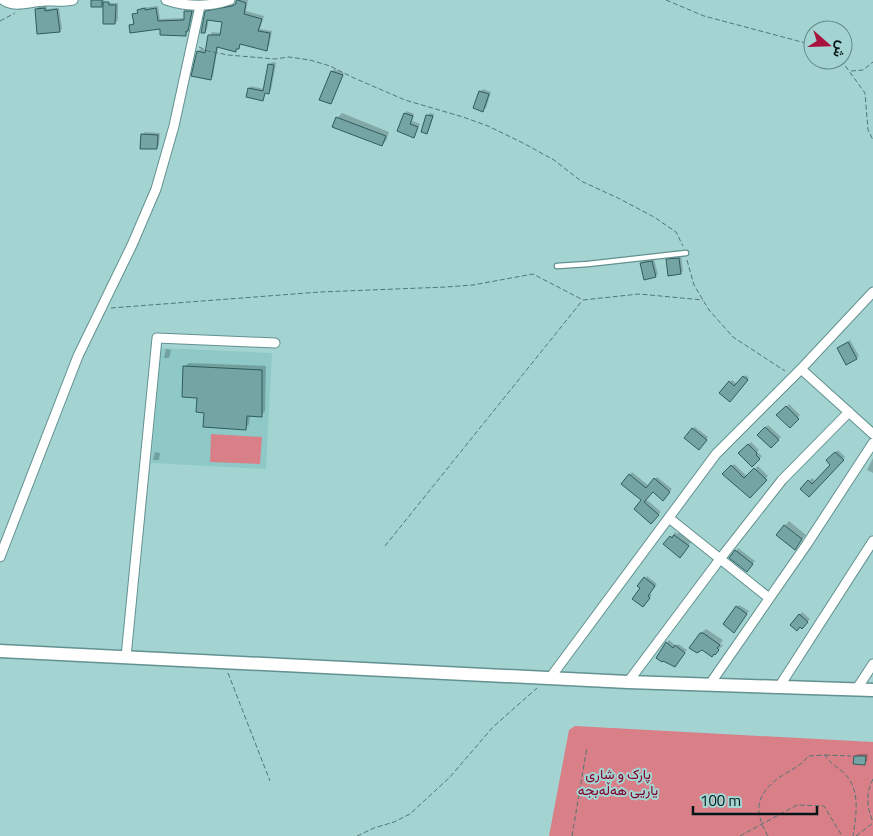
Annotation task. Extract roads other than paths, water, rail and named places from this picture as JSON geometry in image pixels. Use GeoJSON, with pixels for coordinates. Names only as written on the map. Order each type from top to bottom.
{"type":"FeatureCollection","features":[{"type":"Feature","properties":{"kind":"street"},"geometry":{"type":"LineString","coordinates":[[3,0],[14,4],[73,0]]}},
{"type":"Feature","properties":{"kind":"street"},"geometry":{"type":"LineString","coordinates":[[166,0],[190,6],[230,0]]}},
{"type":"Feature","properties":{"kind":"street"},"geometry":{"type":"LineString","coordinates":[[0,557],[78,356],[132,245],[156,189],[174,126],[200,6]]}},
{"type":"Feature","properties":{"kind":"street"},"geometry":{"type":"LineString","coordinates":[[550,678],[716,454],[802,369],[873,292]]}},
{"type":"Feature","properties":{"kind":"street"},"geometry":{"type":"LineString","coordinates":[[126,657],[157,338],[275,343]]}},
{"type":"Feature","properties":{"kind":"street"},"geometry":{"type":"LineString","coordinates":[[802,369],[873,434]]}},
{"type":"Feature","properties":{"kind":"street"},"geometry":{"type":"LineString","coordinates":[[628,682],[782,480],[849,412]]}},
{"type":"Feature","properties":{"kind":"street"},"geometry":{"type":"LineString","coordinates":[[710,684],[770,598],[873,443]]}},
{"type":"Feature","properties":{"kind":"street"},"geometry":{"type":"LineString","coordinates":[[669,518],[770,598]]}},
{"type":"Feature","properties":{"kind":"street"},"geometry":{"type":"LineString","coordinates":[[779,687],[873,541]]}},
{"type":"Feature","properties":{"kind":"street"},"geometry":{"type":"LineString","coordinates":[[0,651],[628,682],[873,690]]}},
{"type":"Feature","properties":{"kind":"street"},"geometry":{"type":"LineString","coordinates":[[856,690],[873,664]]}},
{"type":"Feature","properties":{"kind":"lane"},"geometry":{"type":"LineString","coordinates":[[557,266],[686,253]]}},
{"type":"Feature","properties":{"kind":"park label","name":"پارک و شاری یاریی ھەڵەبجە"},"geometry":{"type":"Point","coordinates":[618,782]}}]}
